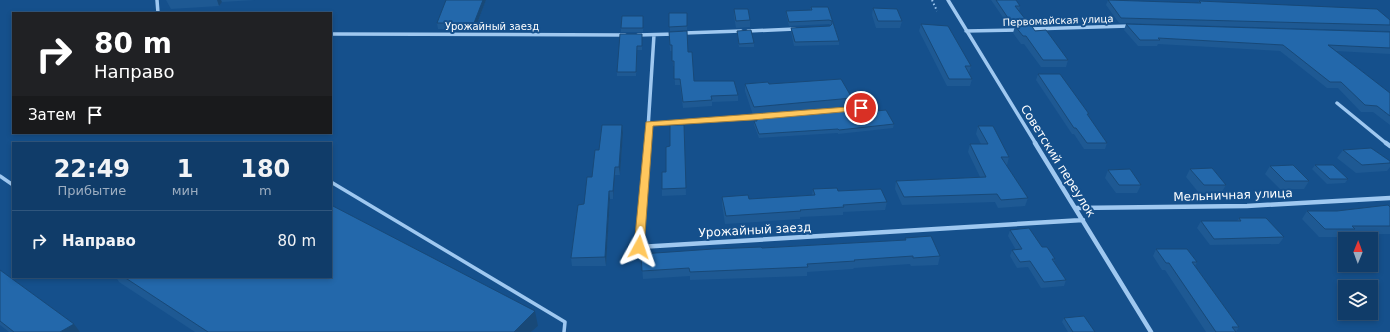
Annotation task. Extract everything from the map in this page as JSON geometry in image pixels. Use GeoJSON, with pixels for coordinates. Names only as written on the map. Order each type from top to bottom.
{"type":"FeatureCollection","features":[{"type":"Feature","properties":{"kind":"street"},"geometry":{"type":"LineString","coordinates":[[157,0],[158,12]]}},
{"type":"Feature","properties":{"kind":"street","name":"Советский переулок"},"geometry":{"type":"LineString","coordinates":[[948,0],[1151,332]]}},
{"type":"Feature","properties":{"kind":"street","name":"Первомайская улица"},"geometry":{"type":"LineString","coordinates":[[966,31],[1135,26]]}},
{"type":"Feature","properties":{"kind":"street","name":"Урожайный заезд"},"geometry":{"type":"LineString","coordinates":[[332,34],[654,35],[797,28]]}},
{"type":"Feature","properties":{"kind":"street","name":"Урожайный заезд"},"geometry":{"type":"LineString","coordinates":[[654,35],[649,124],[639,247],[1083,220]]}},
{"type":"Feature","properties":{"kind":"street"},"geometry":{"type":"LineString","coordinates":[[1336,103],[1390,146]]}},
{"type":"Feature","properties":{"kind":"street"},"geometry":{"type":"LineString","coordinates":[[845,110],[876,107]]}},
{"type":"Feature","properties":{"kind":"street"},"geometry":{"type":"LineString","coordinates":[[649,124],[768,116]]}},
{"type":"Feature","properties":{"kind":"street","name":"Мельничная улица"},"geometry":{"type":"LineString","coordinates":[[1076,208],[1247,206],[1390,198]]}},
{"type":"Feature","properties":{"kind":"lane"},"geometry":{"type":"LineString","coordinates":[[0,176],[12,184]]}},
{"type":"Feature","properties":{"kind":"lane"},"geometry":{"type":"LineString","coordinates":[[332,183],[565,322],[564,332]]}},
{"type":"Feature","properties":{"kind":"path"},"geometry":{"type":"LineString","coordinates":[[932,0],[937,11]]}},
{"type":"Feature","properties":{"kind":"building"},"geometry":{"type":"Polygon","coordinates":[[[446,0],[483,0],[474,23],[437,23],[446,0]]]}},
{"type":"Feature","properties":{"kind":"building"},"geometry":{"type":"Polygon","coordinates":[[[996,0],[1016,0],[1020,6],[1015,6],[1026,20],[1010,21],[996,0]]]}},
{"type":"Feature","properties":{"kind":"building"},"geometry":{"type":"Polygon","coordinates":[[[1108,0],[1201,3],[1199,1],[1377,9],[1390,20],[1390,25],[1121,18],[1108,0]]]}},
{"type":"Feature","properties":{"kind":"building"},"geometry":{"type":"Polygon","coordinates":[[[811,7],[828,7],[839,41],[795,42],[791,28],[830,26],[832,24],[832,21],[829,20],[789,22],[786,11],[812,10],[811,7]]]}},
{"type":"Feature","properties":{"kind":"building"},"geometry":{"type":"Polygon","coordinates":[[[873,8],[897,9],[902,21],[878,21],[873,8]]]}},
{"type":"Feature","properties":{"kind":"building"},"geometry":{"type":"Polygon","coordinates":[[[734,9],[748,9],[750,20],[736,21],[734,9]]]}},
{"type":"Feature","properties":{"kind":"building"},"geometry":{"type":"Polygon","coordinates":[[[669,13],[687,13],[687,26],[669,27],[669,13]]]}},
{"type":"Feature","properties":{"kind":"building"},"geometry":{"type":"Polygon","coordinates":[[[622,16],[643,16],[643,28],[621,28],[622,16]]]}},
{"type":"Feature","properties":{"kind":"building"},"geometry":{"type":"Polygon","coordinates":[[[921,24],[948,26],[971,66],[965,66],[972,79],[949,79],[921,24]]]}},
{"type":"Feature","properties":{"kind":"building"},"geometry":{"type":"Polygon","coordinates":[[[1126,24],[1390,32],[1390,48],[1328,45],[1390,93],[1390,116],[1377,106],[1365,105],[1341,82],[1330,82],[1283,45],[1158,38],[1160,40],[1140,40],[1126,24]]]}},
{"type":"Feature","properties":{"kind":"building"},"geometry":{"type":"Polygon","coordinates":[[[1031,25],[1035,31],[1046,30],[1068,60],[1043,60],[1026,36],[1023,36],[1015,26],[1031,25]]]}},
{"type":"Feature","properties":{"kind":"building"},"geometry":{"type":"Polygon","coordinates":[[[751,30],[754,43],[739,44],[737,31],[751,30]]]}},
{"type":"Feature","properties":{"kind":"building"},"geometry":{"type":"Polygon","coordinates":[[[687,31],[688,52],[692,52],[694,81],[734,81],[738,95],[711,96],[712,100],[683,102],[680,79],[674,79],[674,61],[672,61],[672,45],[670,45],[669,32],[687,31]]]}},
{"type":"Feature","properties":{"kind":"building"},"geometry":{"type":"Polygon","coordinates":[[[620,34],[642,34],[642,46],[637,46],[636,72],[617,72],[620,34]]]}},
{"type":"Feature","properties":{"kind":"building"},"geometry":{"type":"Polygon","coordinates":[[[1038,74],[1060,74],[1089,114],[1087,114],[1107,143],[1087,143],[1076,128],[1074,128],[1038,74]]]}},
{"type":"Feature","properties":{"kind":"building"},"geometry":{"type":"Polygon","coordinates":[[[841,79],[852,98],[754,107],[745,84],[768,82],[769,84],[841,79]]]}},
{"type":"Feature","properties":{"kind":"building"},"geometry":{"type":"Polygon","coordinates":[[[854,108],[857,113],[886,110],[894,124],[839,130],[759,134],[754,121],[757,121],[756,117],[854,108]]]}},
{"type":"Feature","properties":{"kind":"building"},"geometry":{"type":"Polygon","coordinates":[[[602,125],[622,125],[619,167],[615,167],[613,191],[609,191],[605,257],[571,258],[578,205],[584,204],[587,177],[592,177],[595,150],[599,150],[602,125]]]}},
{"type":"Feature","properties":{"kind":"building"},"geometry":{"type":"Polygon","coordinates":[[[670,125],[684,125],[686,188],[662,189],[662,172],[666,172],[666,147],[670,146],[670,125]]]}},
{"type":"Feature","properties":{"kind":"building"},"geometry":{"type":"Polygon","coordinates":[[[978,126],[993,126],[1009,157],[1001,157],[1028,198],[1001,200],[997,194],[904,197],[896,181],[986,177],[970,144],[988,144],[978,126]]]}},
{"type":"Feature","properties":{"kind":"building"},"geometry":{"type":"Polygon","coordinates":[[[1371,148],[1390,161],[1390,163],[1362,165],[1343,150],[1371,148]]]}},
{"type":"Feature","properties":{"kind":"building"},"geometry":{"type":"Polygon","coordinates":[[[1293,165],[1309,181],[1285,181],[1270,166],[1293,165]]]}},
{"type":"Feature","properties":{"kind":"building"},"geometry":{"type":"Polygon","coordinates":[[[1315,165],[1333,165],[1348,179],[1330,179],[1315,165]]]}},
{"type":"Feature","properties":{"kind":"building"},"geometry":{"type":"Polygon","coordinates":[[[1212,168],[1226,185],[1204,185],[1190,169],[1212,168]]]}},
{"type":"Feature","properties":{"kind":"building"},"geometry":{"type":"Polygon","coordinates":[[[1130,169],[1141,185],[1119,185],[1108,170],[1130,169]]]}},
{"type":"Feature","properties":{"kind":"building"},"geometry":{"type":"Polygon","coordinates":[[[837,188],[838,191],[881,189],[887,202],[843,205],[844,207],[800,210],[801,211],[726,216],[722,197],[748,195],[749,199],[815,195],[813,189],[837,188]]]}},
{"type":"Feature","properties":{"kind":"building"},"geometry":{"type":"Polygon","coordinates":[[[1388,205],[1390,207],[1390,226],[1352,226],[1355,229],[1325,229],[1307,211],[1337,211],[1388,205]]]}},
{"type":"Feature","properties":{"kind":"building"},"geometry":{"type":"Polygon","coordinates":[[[332,206],[535,311],[514,332],[208,332],[126,278],[332,278],[332,206]]]}},
{"type":"Feature","properties":{"kind":"building"},"geometry":{"type":"Polygon","coordinates":[[[1239,218],[1266,218],[1284,237],[1214,239],[1201,221],[1241,221],[1239,218]]]}},
{"type":"Feature","properties":{"kind":"building"},"geometry":{"type":"Polygon","coordinates":[[[1029,228],[1042,247],[1047,247],[1055,259],[1052,259],[1066,280],[1044,282],[1030,261],[1020,262],[1012,250],[1022,249],[1010,230],[1029,228]]]}},
{"type":"Feature","properties":{"kind":"building"},"geometry":{"type":"Polygon","coordinates":[[[931,236],[940,256],[913,258],[913,256],[807,264],[808,267],[690,272],[689,268],[642,271],[641,254],[906,240],[905,238],[931,236]]]}},
{"type":"Feature","properties":{"kind":"building"},"geometry":{"type":"Polygon","coordinates":[[[1156,249],[1187,249],[1197,262],[1192,262],[1239,327],[1232,327],[1236,332],[1216,332],[1169,263],[1166,263],[1156,249]]]}},
{"type":"Feature","properties":{"kind":"building"},"geometry":{"type":"Polygon","coordinates":[[[0,270],[74,324],[60,332],[14,332],[0,321],[0,270]]]}},
{"type":"Feature","properties":{"kind":"building"},"geometry":{"type":"Polygon","coordinates":[[[1084,316],[1095,332],[1073,332],[1064,318],[1084,316]]]}},
{"type":"Feature","properties":{"kind":"route"},"geometry":{"type":"LineString","coordinates":[[639,247],[649,124],[752,118],[861,108]]}}]}
